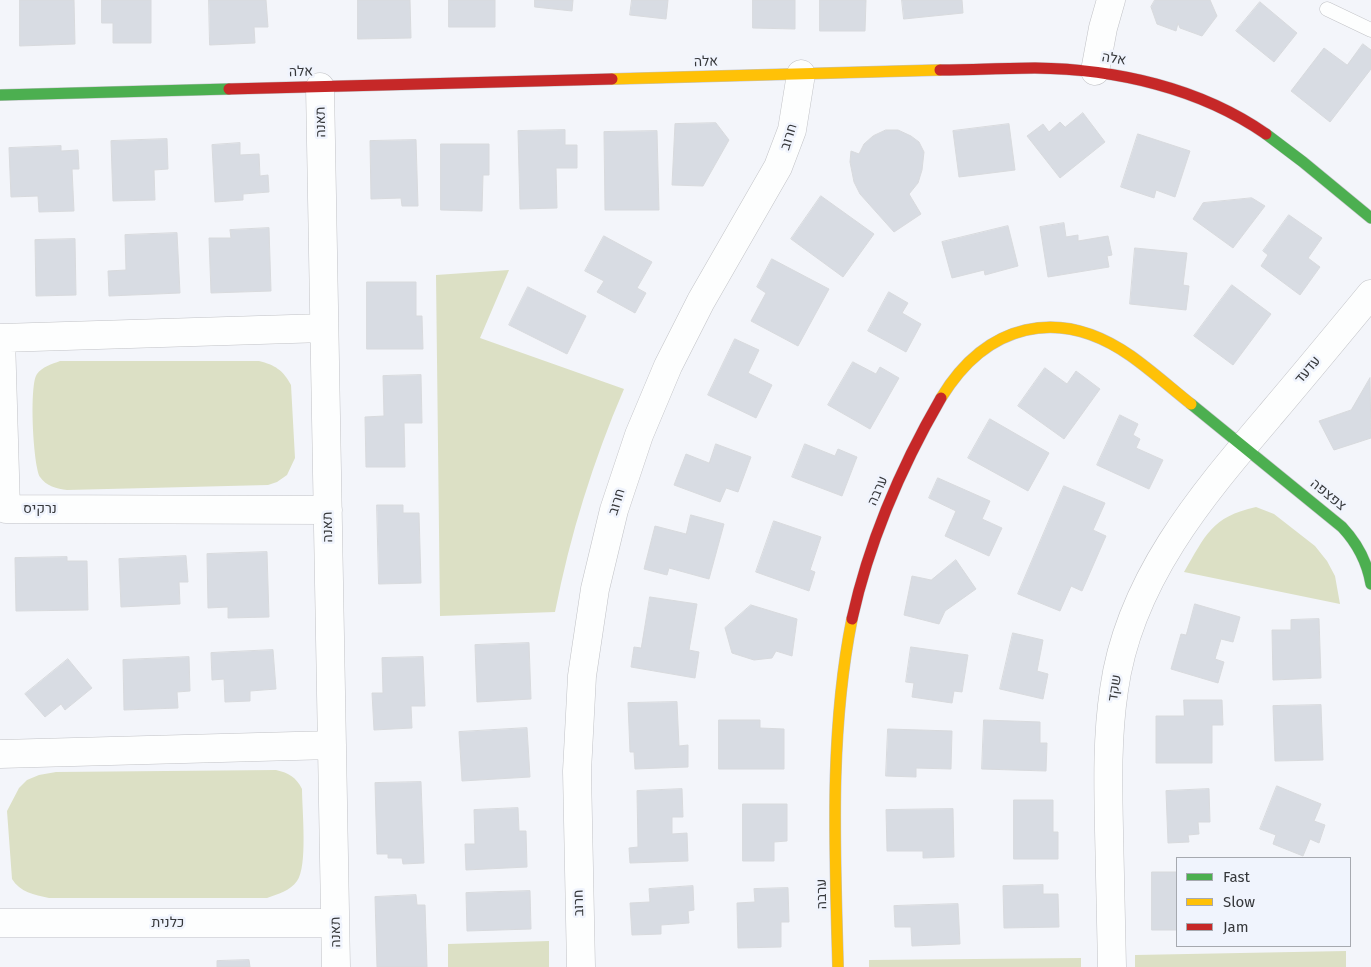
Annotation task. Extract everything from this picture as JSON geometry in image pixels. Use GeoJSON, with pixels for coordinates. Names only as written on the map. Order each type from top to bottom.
{"type":"FeatureCollection","features":[{"type":"Feature","properties":{"kind":"street"},"geometry":{"type":"LineString","coordinates":[[1095,72],[1103,28],[1111,0]]}},
{"type":"Feature","properties":{"kind":"street","name":"אלה"},"geometry":{"type":"LineString","coordinates":[[0,96],[1036,68],[1095,72],[1116,74],[1154,82],[1190,94],[1224,110],[1259,130],[1294,154],[1371,218]]}},
{"type":"Feature","properties":{"kind":"street","name":"חרוב"},"geometry":{"type":"LineString","coordinates":[[581,967],[577,771],[582,676],[595,589],[614,510],[639,435],[668,366],[700,302],[778,167],[792,130],[801,74]]}},
{"type":"Feature","properties":{"kind":"street","name":"תאנה"},"geometry":{"type":"LineString","coordinates":[[320,87],[336,967]]}},
{"type":"Feature","properties":{"kind":"street","name":"עדעד"},"geometry":{"type":"LineString","coordinates":[[1244,446],[1371,294]]}},
{"type":"Feature","properties":{"kind":"street","name":"ערבה"},"geometry":{"type":"LineString","coordinates":[[838,967],[835,790],[840,689],[849,631],[860,584],[893,492],[942,396],[961,370],[981,351],[1012,334],[1028,329],[1053,327],[1079,330],[1105,340],[1130,356],[1244,446]]}},
{"type":"Feature","properties":{"kind":"street","name":"נרקיס"},"geometry":{"type":"LineString","coordinates":[[324,328],[1,338],[6,509],[328,510]]}},
{"type":"Feature","properties":{"kind":"street","name":"צפצפה"},"geometry":{"type":"LineString","coordinates":[[1244,446],[1347,531],[1362,553],[1371,584]]}},
{"type":"Feature","properties":{"kind":"street","name":"שקד"},"geometry":{"type":"LineString","coordinates":[[1112,967],[1109,762],[1114,689],[1122,649],[1136,610],[1155,568],[1182,525],[1217,477],[1244,446]]}},
{"type":"Feature","properties":{"kind":"street"},"geometry":{"type":"LineString","coordinates":[[0,754],[332,745]]}},
{"type":"Feature","properties":{"kind":"street","name":"כלנית"},"geometry":{"type":"LineString","coordinates":[[0,923],[335,922]]}},
{"type":"Feature","properties":{"kind":"lane"},"geometry":{"type":"LineString","coordinates":[[1327,9],[1371,30]]}},
{"type":"Feature","properties":{"kind":"green space"},"geometry":{"type":"Polygon","coordinates":[[[509,270],[480,338],[624,389],[592,471],[575,527],[555,612],[440,616],[436,275],[509,270]]]}},
{"type":"Feature","properties":{"kind":"green space"},"geometry":{"type":"Polygon","coordinates":[[[60,361],[259,361],[270,364],[285,375],[291,385],[295,458],[287,475],[277,482],[268,485],[59,489],[45,483],[40,477],[38,470],[35,457],[33,393],[37,374],[44,368],[60,361]]]}},
{"type":"Feature","properties":{"kind":"green space"},"geometry":{"type":"Polygon","coordinates":[[[1256,507],[1274,514],[1315,546],[1327,561],[1335,576],[1340,604],[1184,572],[1211,529],[1229,516],[1256,507]]]}},
{"type":"Feature","properties":{"kind":"green space"},"geometry":{"type":"Polygon","coordinates":[[[276,770],[292,776],[302,789],[303,823],[303,851],[300,874],[294,884],[279,894],[267,898],[49,898],[23,890],[12,879],[7,811],[19,788],[27,780],[39,775],[56,772],[276,770]]]}},
{"type":"Feature","properties":{"kind":"green space"},"geometry":{"type":"Polygon","coordinates":[[[549,941],[549,967],[448,967],[448,944],[549,941]]]}},
{"type":"Feature","properties":{"kind":"green space"},"geometry":{"type":"Polygon","coordinates":[[[1346,951],[1346,967],[1135,967],[1135,955],[1346,951]]]}},
{"type":"Feature","properties":{"kind":"green space"},"geometry":{"type":"Polygon","coordinates":[[[1081,958],[1081,967],[869,967],[869,960],[1081,958]]]}},
{"type":"Feature","properties":{"kind":"building"},"geometry":{"type":"Polygon","coordinates":[[[20,0],[74,0],[75,44],[20,46],[20,0]]]}},
{"type":"Feature","properties":{"kind":"building"},"geometry":{"type":"Polygon","coordinates":[[[102,0],[151,0],[151,43],[113,43],[113,23],[102,23],[102,0]]]}},
{"type":"Feature","properties":{"kind":"building"},"geometry":{"type":"Polygon","coordinates":[[[209,0],[266,0],[268,27],[254,27],[255,43],[210,45],[209,0]]]}},
{"type":"Feature","properties":{"kind":"building"},"geometry":{"type":"Polygon","coordinates":[[[358,0],[410,0],[411,38],[358,39],[358,0]]]}},
{"type":"Feature","properties":{"kind":"building"},"geometry":{"type":"Polygon","coordinates":[[[449,0],[495,0],[495,27],[449,27],[449,0]]]}},
{"type":"Feature","properties":{"kind":"building"},"geometry":{"type":"Polygon","coordinates":[[[535,0],[573,0],[572,11],[535,7],[535,0]]]}},
{"type":"Feature","properties":{"kind":"building"},"geometry":{"type":"Polygon","coordinates":[[[632,0],[668,0],[666,19],[630,15],[632,0]]]}},
{"type":"Feature","properties":{"kind":"building"},"geometry":{"type":"Polygon","coordinates":[[[753,0],[795,0],[795,29],[753,28],[753,0]]]}},
{"type":"Feature","properties":{"kind":"building"},"geometry":{"type":"Polygon","coordinates":[[[820,0],[866,0],[865,31],[820,31],[820,0]]]}},
{"type":"Feature","properties":{"kind":"building"},"geometry":{"type":"Polygon","coordinates":[[[902,0],[962,0],[963,13],[904,19],[902,0]]]}},
{"type":"Feature","properties":{"kind":"building"},"geometry":{"type":"Polygon","coordinates":[[[1155,0],[1210,0],[1217,16],[1202,36],[1180,28],[1178,23],[1176,31],[1157,24],[1151,7],[1155,0]]]}},
{"type":"Feature","properties":{"kind":"building"},"geometry":{"type":"Polygon","coordinates":[[[1260,2],[1297,33],[1274,62],[1236,31],[1260,2]]]}},
{"type":"Feature","properties":{"kind":"building"},"geometry":{"type":"Polygon","coordinates":[[[1363,44],[1371,50],[1371,69],[1330,122],[1291,91],[1324,48],[1347,65],[1363,44]]]}},
{"type":"Feature","properties":{"kind":"building"},"geometry":{"type":"Polygon","coordinates":[[[1083,113],[1105,142],[1060,178],[1027,136],[1043,124],[1049,132],[1060,122],[1065,127],[1083,113]]]}},
{"type":"Feature","properties":{"kind":"building"},"geometry":{"type":"Polygon","coordinates":[[[716,123],[729,140],[703,186],[672,185],[675,124],[716,123]]]}},
{"type":"Feature","properties":{"kind":"building"},"geometry":{"type":"Polygon","coordinates":[[[1009,124],[1015,170],[959,177],[953,131],[1009,124]]]}},
{"type":"Feature","properties":{"kind":"building"},"geometry":{"type":"Polygon","coordinates":[[[565,130],[565,145],[577,145],[577,168],[556,168],[557,208],[520,209],[518,131],[565,130]]]}},
{"type":"Feature","properties":{"kind":"building"},"geometry":{"type":"Polygon","coordinates":[[[886,130],[898,130],[911,136],[919,142],[924,152],[918,183],[909,194],[921,214],[894,232],[860,194],[854,182],[850,162],[851,151],[859,154],[864,144],[873,136],[886,130]]]}},
{"type":"Feature","properties":{"kind":"building"},"geometry":{"type":"Polygon","coordinates":[[[657,131],[659,210],[605,210],[604,132],[657,131]]]}},
{"type":"Feature","properties":{"kind":"building"},"geometry":{"type":"Polygon","coordinates":[[[1138,134],[1190,151],[1175,197],[1156,190],[1154,198],[1121,187],[1138,134]]]}},
{"type":"Feature","properties":{"kind":"building"},"geometry":{"type":"Polygon","coordinates":[[[167,139],[168,169],[154,170],[155,200],[113,201],[111,141],[167,139]]]}},
{"type":"Feature","properties":{"kind":"building"},"geometry":{"type":"Polygon","coordinates":[[[416,140],[418,206],[402,206],[401,198],[371,199],[370,141],[416,140]]]}},
{"type":"Feature","properties":{"kind":"building"},"geometry":{"type":"Polygon","coordinates":[[[240,143],[240,155],[259,154],[260,176],[268,175],[269,192],[243,194],[243,200],[215,202],[212,145],[240,143]]]}},
{"type":"Feature","properties":{"kind":"building"},"geometry":{"type":"Polygon","coordinates":[[[441,144],[489,144],[489,175],[483,175],[482,211],[441,210],[441,144]]]}},
{"type":"Feature","properties":{"kind":"building"},"geometry":{"type":"Polygon","coordinates":[[[61,146],[61,151],[78,150],[79,169],[72,169],[74,211],[39,212],[38,196],[11,197],[9,148],[61,146]]]}},
{"type":"Feature","properties":{"kind":"building"},"geometry":{"type":"Polygon","coordinates":[[[821,196],[874,234],[843,277],[791,239],[821,196]]]}},
{"type":"Feature","properties":{"kind":"building"},"geometry":{"type":"Polygon","coordinates":[[[1252,198],[1265,206],[1233,248],[1193,219],[1203,203],[1252,198]]]}},
{"type":"Feature","properties":{"kind":"building"},"geometry":{"type":"Polygon","coordinates":[[[1289,215],[1322,238],[1308,258],[1320,267],[1300,295],[1261,266],[1268,255],[1263,251],[1289,215]]]}},
{"type":"Feature","properties":{"kind":"building"},"geometry":{"type":"Polygon","coordinates":[[[1064,223],[1066,237],[1078,235],[1078,241],[1108,236],[1112,255],[1107,256],[1109,267],[1048,277],[1040,227],[1064,223]]]}},
{"type":"Feature","properties":{"kind":"building"},"geometry":{"type":"Polygon","coordinates":[[[1008,226],[1018,266],[985,275],[984,270],[952,278],[942,242],[1008,226]]]}},
{"type":"Feature","properties":{"kind":"building"},"geometry":{"type":"Polygon","coordinates":[[[269,228],[271,291],[211,293],[209,238],[231,238],[230,230],[269,228]]]}},
{"type":"Feature","properties":{"kind":"building"},"geometry":{"type":"Polygon","coordinates":[[[177,233],[180,293],[109,296],[108,271],[126,270],[125,235],[177,233]]]}},
{"type":"Feature","properties":{"kind":"building"},"geometry":{"type":"Polygon","coordinates":[[[604,236],[652,262],[637,288],[646,293],[635,313],[597,292],[604,281],[585,271],[604,236]]]}},
{"type":"Feature","properties":{"kind":"building"},"geometry":{"type":"Polygon","coordinates":[[[75,239],[76,295],[36,296],[35,240],[75,239]]]}},
{"type":"Feature","properties":{"kind":"building"},"geometry":{"type":"Polygon","coordinates":[[[1135,248],[1187,253],[1183,285],[1189,286],[1186,310],[1130,304],[1135,248]]]}},
{"type":"Feature","properties":{"kind":"building"},"geometry":{"type":"Polygon","coordinates":[[[772,259],[829,289],[798,346],[751,321],[766,293],[757,287],[772,259]]]}},
{"type":"Feature","properties":{"kind":"building"},"geometry":{"type":"Polygon","coordinates":[[[367,282],[416,282],[416,316],[422,316],[423,349],[367,349],[367,282]]]}},
{"type":"Feature","properties":{"kind":"building"},"geometry":{"type":"Polygon","coordinates":[[[1232,285],[1271,314],[1233,365],[1194,336],[1232,285]]]}},
{"type":"Feature","properties":{"kind":"building"},"geometry":{"type":"Polygon","coordinates":[[[528,287],[586,316],[567,354],[509,325],[528,287]]]}},
{"type":"Feature","properties":{"kind":"building"},"geometry":{"type":"Polygon","coordinates":[[[889,292],[908,303],[902,313],[921,324],[906,352],[868,331],[889,292]]]}},
{"type":"Feature","properties":{"kind":"building"},"geometry":{"type":"Polygon","coordinates":[[[735,339],[759,350],[748,373],[772,385],[756,418],[708,395],[735,339]]]}},
{"type":"Feature","properties":{"kind":"building"},"geometry":{"type":"Polygon","coordinates":[[[853,362],[876,374],[880,367],[899,378],[870,429],[828,405],[853,362]]]}},
{"type":"Feature","properties":{"kind":"building"},"geometry":{"type":"Polygon","coordinates":[[[1045,368],[1067,384],[1076,371],[1100,389],[1064,439],[1018,406],[1045,368]]]}},
{"type":"Feature","properties":{"kind":"building"},"geometry":{"type":"Polygon","coordinates":[[[421,375],[422,423],[404,423],[405,467],[366,467],[365,417],[384,416],[383,376],[421,375]]]}},
{"type":"Feature","properties":{"kind":"building"},"geometry":{"type":"Polygon","coordinates":[[[1370,378],[1371,438],[1334,450],[1319,421],[1351,410],[1370,378]]]}},
{"type":"Feature","properties":{"kind":"building"},"geometry":{"type":"Polygon","coordinates":[[[1120,415],[1138,424],[1133,435],[1140,439],[1136,448],[1163,460],[1149,489],[1097,465],[1120,415]]]}},
{"type":"Feature","properties":{"kind":"building"},"geometry":{"type":"Polygon","coordinates":[[[990,419],[1049,453],[1028,491],[968,458],[990,419]]]}},
{"type":"Feature","properties":{"kind":"building"},"geometry":{"type":"Polygon","coordinates":[[[716,444],[751,457],[738,492],[726,488],[720,502],[674,485],[686,454],[709,463],[716,444]]]}},
{"type":"Feature","properties":{"kind":"building"},"geometry":{"type":"Polygon","coordinates":[[[805,444],[835,456],[838,449],[857,457],[842,496],[792,477],[805,444]]]}},
{"type":"Feature","properties":{"kind":"building"},"geometry":{"type":"Polygon","coordinates":[[[938,478],[990,501],[982,519],[1002,528],[989,556],[945,536],[956,511],[929,498],[938,478]]]}},
{"type":"Feature","properties":{"kind":"building"},"geometry":{"type":"Polygon","coordinates":[[[1064,486],[1105,503],[1093,530],[1106,536],[1082,591],[1071,586],[1060,611],[1018,594],[1064,486]]]}},
{"type":"Feature","properties":{"kind":"building"},"geometry":{"type":"Polygon","coordinates":[[[377,505],[403,505],[403,513],[419,513],[421,583],[379,584],[377,505]]]}},
{"type":"Feature","properties":{"kind":"building"},"geometry":{"type":"Polygon","coordinates":[[[691,515],[724,524],[709,579],[669,568],[667,575],[644,569],[655,526],[686,534],[691,515]]]}},
{"type":"Feature","properties":{"kind":"building"},"geometry":{"type":"Polygon","coordinates":[[[774,521],[821,537],[810,570],[815,572],[809,591],[756,572],[774,521]]]}},
{"type":"Feature","properties":{"kind":"building"},"geometry":{"type":"Polygon","coordinates":[[[267,552],[269,617],[228,618],[228,607],[208,608],[207,554],[267,552]]]}},
{"type":"Feature","properties":{"kind":"building"},"geometry":{"type":"Polygon","coordinates":[[[186,556],[188,582],[179,582],[180,604],[121,607],[119,559],[186,556]]]}},
{"type":"Feature","properties":{"kind":"building"},"geometry":{"type":"Polygon","coordinates":[[[67,557],[67,561],[87,561],[88,610],[16,611],[15,558],[67,557]]]}},
{"type":"Feature","properties":{"kind":"building"},"geometry":{"type":"Polygon","coordinates":[[[956,560],[976,589],[945,611],[939,624],[904,615],[912,576],[931,580],[956,560]]]}},
{"type":"Feature","properties":{"kind":"building"},"geometry":{"type":"Polygon","coordinates":[[[650,597],[697,604],[689,650],[699,652],[695,678],[631,667],[634,647],[641,648],[650,597]]]}},
{"type":"Feature","properties":{"kind":"building"},"geometry":{"type":"Polygon","coordinates":[[[1195,604],[1240,617],[1233,642],[1221,639],[1215,659],[1224,662],[1218,683],[1171,669],[1181,634],[1186,635],[1195,604]]]}},
{"type":"Feature","properties":{"kind":"building"},"geometry":{"type":"Polygon","coordinates":[[[751,605],[797,619],[792,656],[776,651],[772,658],[754,660],[732,653],[725,628],[751,605]]]}},
{"type":"Feature","properties":{"kind":"building"},"geometry":{"type":"Polygon","coordinates":[[[1319,619],[1321,678],[1273,680],[1272,630],[1291,630],[1291,620],[1319,619]]]}},
{"type":"Feature","properties":{"kind":"building"},"geometry":{"type":"Polygon","coordinates":[[[1013,633],[1043,640],[1037,671],[1048,674],[1043,699],[1000,689],[1013,633]]]}},
{"type":"Feature","properties":{"kind":"building"},"geometry":{"type":"Polygon","coordinates":[[[529,643],[531,699],[477,702],[475,645],[529,643]]]}},
{"type":"Feature","properties":{"kind":"building"},"geometry":{"type":"Polygon","coordinates":[[[911,647],[968,655],[962,692],[954,691],[952,703],[912,697],[914,683],[906,682],[911,647]]]}},
{"type":"Feature","properties":{"kind":"building"},"geometry":{"type":"Polygon","coordinates":[[[273,650],[276,689],[250,691],[250,701],[225,702],[224,679],[212,680],[211,653],[273,650]]]}},
{"type":"Feature","properties":{"kind":"building"},"geometry":{"type":"Polygon","coordinates":[[[189,657],[190,691],[177,692],[178,708],[124,710],[123,660],[189,657]]]}},
{"type":"Feature","properties":{"kind":"building"},"geometry":{"type":"Polygon","coordinates":[[[423,657],[425,706],[411,706],[412,728],[374,730],[372,693],[383,693],[382,658],[423,657]]]}},
{"type":"Feature","properties":{"kind":"building"},"geometry":{"type":"Polygon","coordinates":[[[68,659],[92,688],[65,710],[61,704],[45,717],[25,694],[68,659]]]}},
{"type":"Feature","properties":{"kind":"building"},"geometry":{"type":"Polygon","coordinates":[[[1184,700],[1222,700],[1223,725],[1212,725],[1212,763],[1156,763],[1156,716],[1184,716],[1184,700]]]}},
{"type":"Feature","properties":{"kind":"building"},"geometry":{"type":"Polygon","coordinates":[[[677,702],[679,746],[688,745],[688,767],[635,769],[634,752],[630,752],[628,703],[677,702]]]}},
{"type":"Feature","properties":{"kind":"building"},"geometry":{"type":"Polygon","coordinates":[[[1321,705],[1323,760],[1275,761],[1273,706],[1321,705]]]}},
{"type":"Feature","properties":{"kind":"building"},"geometry":{"type":"Polygon","coordinates":[[[719,720],[760,720],[760,728],[784,729],[784,769],[719,769],[719,720]]]}},
{"type":"Feature","properties":{"kind":"building"},"geometry":{"type":"Polygon","coordinates":[[[984,720],[1040,722],[1040,743],[1047,743],[1046,771],[982,769],[984,720]]]}},
{"type":"Feature","properties":{"kind":"building"},"geometry":{"type":"Polygon","coordinates":[[[527,728],[530,777],[462,781],[459,732],[527,728]]]}},
{"type":"Feature","properties":{"kind":"building"},"geometry":{"type":"Polygon","coordinates":[[[888,729],[952,731],[951,769],[916,768],[916,777],[886,776],[888,729]]]}},
{"type":"Feature","properties":{"kind":"building"},"geometry":{"type":"Polygon","coordinates":[[[421,782],[424,863],[403,864],[402,858],[388,858],[388,854],[377,854],[375,783],[421,782]]]}},
{"type":"Feature","properties":{"kind":"building"},"geometry":{"type":"Polygon","coordinates":[[[1277,786],[1321,804],[1314,821],[1325,825],[1319,843],[1310,839],[1303,856],[1273,844],[1276,835],[1260,829],[1277,786]]]}},
{"type":"Feature","properties":{"kind":"building"},"geometry":{"type":"Polygon","coordinates":[[[682,789],[683,817],[672,817],[672,834],[687,833],[688,861],[630,863],[629,848],[638,847],[637,791],[682,789]]]}},
{"type":"Feature","properties":{"kind":"building"},"geometry":{"type":"Polygon","coordinates":[[[1209,789],[1210,822],[1198,822],[1199,834],[1188,835],[1189,842],[1168,843],[1166,791],[1209,789]]]}},
{"type":"Feature","properties":{"kind":"building"},"geometry":{"type":"Polygon","coordinates":[[[1014,800],[1053,800],[1053,832],[1058,832],[1058,859],[1014,859],[1014,800]]]}},
{"type":"Feature","properties":{"kind":"building"},"geometry":{"type":"Polygon","coordinates":[[[743,804],[787,804],[787,841],[774,842],[774,861],[743,861],[743,804]]]}},
{"type":"Feature","properties":{"kind":"building"},"geometry":{"type":"Polygon","coordinates":[[[518,808],[519,831],[526,831],[527,867],[466,870],[465,844],[475,844],[474,810],[518,808]]]}},
{"type":"Feature","properties":{"kind":"building"},"geometry":{"type":"Polygon","coordinates":[[[953,809],[954,857],[923,858],[923,851],[887,851],[886,810],[953,809]]]}},
{"type":"Feature","properties":{"kind":"building"},"geometry":{"type":"Polygon","coordinates":[[[1152,872],[1176,872],[1176,930],[1152,930],[1152,872]]]}},
{"type":"Feature","properties":{"kind":"building"},"geometry":{"type":"Polygon","coordinates":[[[1043,885],[1043,894],[1058,894],[1059,927],[1004,928],[1003,886],[1043,885]]]}},
{"type":"Feature","properties":{"kind":"building"},"geometry":{"type":"Polygon","coordinates":[[[693,886],[694,910],[688,911],[689,923],[661,925],[661,934],[632,935],[630,903],[650,902],[649,889],[693,886]]]}},
{"type":"Feature","properties":{"kind":"building"},"geometry":{"type":"Polygon","coordinates":[[[788,888],[789,922],[781,922],[781,947],[738,948],[737,903],[755,902],[754,889],[788,888]]]}},
{"type":"Feature","properties":{"kind":"building"},"geometry":{"type":"Polygon","coordinates":[[[530,891],[531,929],[467,931],[466,893],[530,891]]]}},
{"type":"Feature","properties":{"kind":"building"},"geometry":{"type":"Polygon","coordinates":[[[416,895],[417,905],[425,905],[427,967],[377,967],[375,897],[416,895]]]}},
{"type":"Feature","properties":{"kind":"building"},"geometry":{"type":"Polygon","coordinates":[[[958,904],[960,944],[912,946],[911,927],[895,927],[894,906],[958,904]]]}},
{"type":"Feature","properties":{"kind":"building"},"geometry":{"type":"Polygon","coordinates":[[[249,960],[250,967],[217,967],[217,961],[249,960]]]}},
{"type":"Feature","properties":{"kind":"traffic: fast"},"geometry":{"type":"LineString","coordinates":[[0,95],[229,89]]}},
{"type":"Feature","properties":{"kind":"traffic: fast"},"geometry":{"type":"LineString","coordinates":[[1266,134],[1371,218]]}},
{"type":"Feature","properties":{"kind":"traffic: fast"},"geometry":{"type":"LineString","coordinates":[[1191,404],[1342,527],[1361,553],[1371,584]]}},
{"type":"Feature","properties":{"kind":"traffic: slow"},"geometry":{"type":"LineString","coordinates":[[612,79],[940,70]]}},
{"type":"Feature","properties":{"kind":"traffic: slow"},"geometry":{"type":"LineString","coordinates":[[941,398],[959,373],[979,353],[1002,339],[1026,330],[1051,327],[1077,331],[1104,340],[1131,356],[1191,404]]}},
{"type":"Feature","properties":{"kind":"traffic: slow"},"geometry":{"type":"LineString","coordinates":[[838,967],[835,793],[840,706],[852,619]]}},
{"type":"Feature","properties":{"kind":"traffic: jam"},"geometry":{"type":"LineString","coordinates":[[940,70],[1065,69],[1126,77],[1156,84],[1213,104],[1266,134]]}},
{"type":"Feature","properties":{"kind":"traffic: jam"},"geometry":{"type":"LineString","coordinates":[[229,89],[612,79]]}},
{"type":"Feature","properties":{"kind":"traffic: jam"},"geometry":{"type":"LineString","coordinates":[[852,619],[867,562],[877,533],[900,478],[941,398]]}}]}
